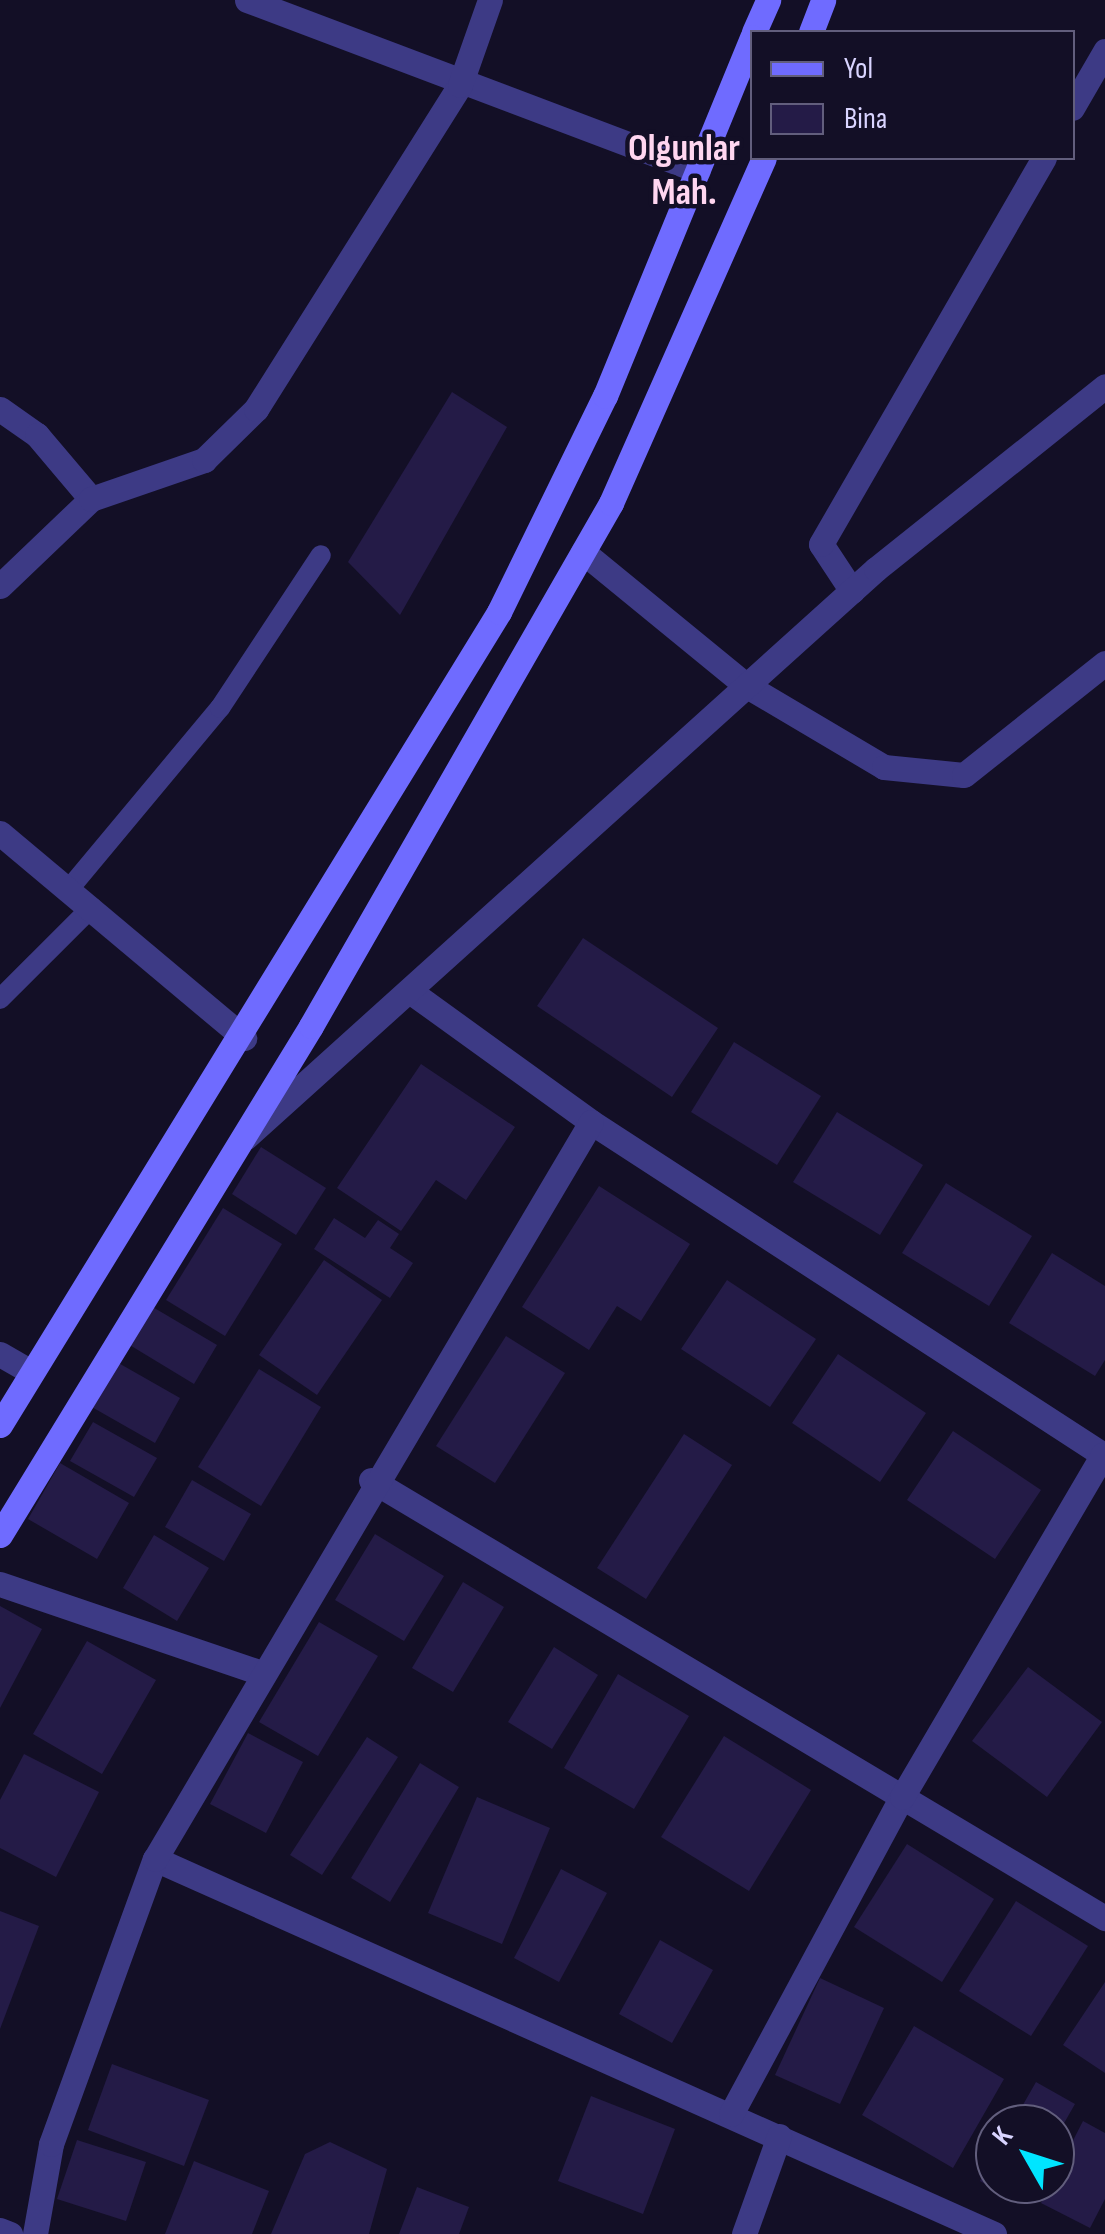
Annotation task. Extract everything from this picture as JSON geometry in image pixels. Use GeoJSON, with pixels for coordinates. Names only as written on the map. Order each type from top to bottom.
{"type":"FeatureCollection","features":[{"type":"Feature","properties":{"kind":"main road"},"geometry":{"type":"LineString","coordinates":[[755,30],[768,0]]}},
{"type":"Feature","properties":{"kind":"main road"},"geometry":{"type":"LineString","coordinates":[[812,30],[823,0]]}},
{"type":"Feature","properties":{"kind":"main road"},"geometry":{"type":"LineString","coordinates":[[0,1425],[244,1038],[498,612],[605,396],[750,42]]}},
{"type":"Feature","properties":{"kind":"main road"},"geometry":{"type":"LineString","coordinates":[[0,1535],[239,1144],[583,552],[763,160]]}},
{"type":"Feature","properties":{"kind":"street"},"geometry":{"type":"LineString","coordinates":[[247,0],[460,85],[698,170]]}},
{"type":"Feature","properties":{"kind":"street"},"geometry":{"type":"LineString","coordinates":[[0,586],[92,500],[204,460],[256,408],[460,85],[490,0]]}},
{"type":"Feature","properties":{"kind":"street"},"geometry":{"type":"LineString","coordinates":[[1075,103],[1105,51]]}},
{"type":"Feature","properties":{"kind":"street"},"geometry":{"type":"LineString","coordinates":[[852,591],[821,544],[1043,160]]}},
{"type":"Feature","properties":{"kind":"street"},"geometry":{"type":"LineString","coordinates":[[239,1144],[852,591],[1105,386]]}},
{"type":"Feature","properties":{"kind":"street"},"geometry":{"type":"LineString","coordinates":[[0,409],[37,435],[92,500]]}},
{"type":"Feature","properties":{"kind":"street"},"geometry":{"type":"LineString","coordinates":[[583,552],[748,686],[884,767],[964,775],[1105,663]]}},
{"type":"Feature","properties":{"kind":"street"},"geometry":{"type":"LineString","coordinates":[[0,833],[244,1038]]}},
{"type":"Feature","properties":{"kind":"street"},"geometry":{"type":"LineString","coordinates":[[411,992],[591,1122],[1104,1456],[902,1797],[731,2114]]}},
{"type":"Feature","properties":{"kind":"street"},"geometry":{"type":"LineString","coordinates":[[35,2234],[51,2144],[155,1858],[371,1480],[591,1122]]}},
{"type":"Feature","properties":{"kind":"street"},"geometry":{"type":"LineString","coordinates":[[0,1354],[31,1372]]}},
{"type":"Feature","properties":{"kind":"street"},"geometry":{"type":"LineString","coordinates":[[371,1480],[1105,1918]]}},
{"type":"Feature","properties":{"kind":"street"},"geometry":{"type":"LineString","coordinates":[[0,1584],[261,1674]]}},
{"type":"Feature","properties":{"kind":"street"},"geometry":{"type":"LineString","coordinates":[[155,1858],[994,2234]]}},
{"type":"Feature","properties":{"kind":"street"},"geometry":{"type":"LineString","coordinates":[[744,2234],[778,2136]]}},
{"type":"Feature","properties":{"kind":"street"},"geometry":{"type":"LineString","coordinates":[[0,2230],[10,2234]]}},
{"type":"Feature","properties":{"kind":"lane"},"geometry":{"type":"LineString","coordinates":[[70,890],[220,708],[321,556]]}},
{"type":"Feature","properties":{"kind":"lane"},"geometry":{"type":"LineString","coordinates":[[0,999],[92,908]]}},
{"type":"Feature","properties":{"kind":"building"},"geometry":{"type":"Polygon","coordinates":[[[452,392],[507,427],[400,615],[348,562],[452,392]]]}},
{"type":"Feature","properties":{"kind":"building"},"geometry":{"type":"Polygon","coordinates":[[[583,938],[718,1028],[672,1097],[537,1006],[583,938]]]}},
{"type":"Feature","properties":{"kind":"building"},"geometry":{"type":"Polygon","coordinates":[[[734,1042],[821,1096],[777,1165],[691,1112],[734,1042]]]}},
{"type":"Feature","properties":{"kind":"building"},"geometry":{"type":"Polygon","coordinates":[[[421,1064],[515,1127],[466,1200],[436,1180],[401,1231],[337,1188],[421,1064]]]}},
{"type":"Feature","properties":{"kind":"building"},"geometry":{"type":"Polygon","coordinates":[[[837,1112],[923,1165],[880,1235],[793,1182],[837,1112]]]}},
{"type":"Feature","properties":{"kind":"building"},"geometry":{"type":"Polygon","coordinates":[[[261,1147],[326,1188],[296,1235],[232,1194],[261,1147]]]}},
{"type":"Feature","properties":{"kind":"building"},"geometry":{"type":"Polygon","coordinates":[[[946,1183],[1032,1236],[989,1306],[902,1253],[946,1183]]]}},
{"type":"Feature","properties":{"kind":"building"},"geometry":{"type":"Polygon","coordinates":[[[599,1186],[690,1244],[641,1321],[617,1306],[589,1350],[522,1307],[599,1186]]]}},
{"type":"Feature","properties":{"kind":"building"},"geometry":{"type":"Polygon","coordinates":[[[223,1208],[282,1244],[225,1336],[166,1300],[223,1208]]]}},
{"type":"Feature","properties":{"kind":"building"},"geometry":{"type":"Polygon","coordinates":[[[334,1218],[365,1238],[378,1220],[399,1234],[390,1248],[413,1263],[390,1298],[314,1249],[334,1218]]]}},
{"type":"Feature","properties":{"kind":"building"},"geometry":{"type":"Polygon","coordinates":[[[1052,1253],[1105,1286],[1105,1360],[1095,1376],[1009,1323],[1052,1253]]]}},
{"type":"Feature","properties":{"kind":"building"},"geometry":{"type":"Polygon","coordinates":[[[324,1260],[382,1300],[317,1395],[259,1355],[324,1260]]]}},
{"type":"Feature","properties":{"kind":"building"},"geometry":{"type":"Polygon","coordinates":[[[727,1280],[816,1339],[770,1407],[681,1349],[727,1280]]]}},
{"type":"Feature","properties":{"kind":"building"},"geometry":{"type":"Polygon","coordinates":[[[151,1306],[217,1345],[194,1384],[128,1344],[151,1306]]]}},
{"type":"Feature","properties":{"kind":"building"},"geometry":{"type":"Polygon","coordinates":[[[506,1336],[565,1373],[495,1483],[436,1446],[506,1336]]]}},
{"type":"Feature","properties":{"kind":"building"},"geometry":{"type":"Polygon","coordinates":[[[838,1354],[926,1413],[880,1482],[792,1423],[838,1354]]]}},
{"type":"Feature","properties":{"kind":"building"},"geometry":{"type":"Polygon","coordinates":[[[115,1361],[180,1398],[155,1443],[90,1406],[115,1361]]]}},
{"type":"Feature","properties":{"kind":"building"},"geometry":{"type":"Polygon","coordinates":[[[259,1369],[321,1407],[261,1506],[198,1467],[259,1369]]]}},
{"type":"Feature","properties":{"kind":"building"},"geometry":{"type":"Polygon","coordinates":[[[93,1422],[157,1458],[134,1497],[70,1461],[93,1422]]]}},
{"type":"Feature","properties":{"kind":"building"},"geometry":{"type":"Polygon","coordinates":[[[953,1431],[1041,1490],[995,1559],[907,1500],[953,1431]]]}},
{"type":"Feature","properties":{"kind":"building"},"geometry":{"type":"Polygon","coordinates":[[[684,1434],[732,1465],[646,1599],[597,1568],[684,1434]]]}},
{"type":"Feature","properties":{"kind":"building"},"geometry":{"type":"Polygon","coordinates":[[[60,1463],[129,1503],[97,1559],[28,1519],[60,1463]]]}},
{"type":"Feature","properties":{"kind":"building"},"geometry":{"type":"Polygon","coordinates":[[[192,1480],[251,1514],[224,1561],[165,1527],[192,1480]]]}},
{"type":"Feature","properties":{"kind":"building"},"geometry":{"type":"Polygon","coordinates":[[[375,1534],[444,1576],[404,1641],[335,1600],[375,1534]]]}},
{"type":"Feature","properties":{"kind":"building"},"geometry":{"type":"Polygon","coordinates":[[[154,1535],[209,1568],[177,1621],[123,1588],[154,1535]]]}},
{"type":"Feature","properties":{"kind":"building"},"geometry":{"type":"Polygon","coordinates":[[[463,1582],[504,1607],[453,1692],[412,1668],[463,1582]]]}},
{"type":"Feature","properties":{"kind":"building"},"geometry":{"type":"Polygon","coordinates":[[[0,1606],[42,1629],[0,1708],[0,1606]]]}},
{"type":"Feature","properties":{"kind":"building"},"geometry":{"type":"Polygon","coordinates":[[[319,1622],[378,1656],[318,1756],[259,1722],[319,1622]]]}},
{"type":"Feature","properties":{"kind":"building"},"geometry":{"type":"Polygon","coordinates":[[[87,1641],[156,1680],[102,1774],[33,1734],[87,1641]]]}},
{"type":"Feature","properties":{"kind":"building"},"geometry":{"type":"Polygon","coordinates":[[[554,1647],[598,1675],[552,1749],[508,1722],[554,1647]]]}},
{"type":"Feature","properties":{"kind":"building"},"geometry":{"type":"Polygon","coordinates":[[[1028,1667],[1102,1722],[1047,1797],[972,1741],[1028,1667]]]}},
{"type":"Feature","properties":{"kind":"building"},"geometry":{"type":"Polygon","coordinates":[[[618,1674],[689,1716],[634,1809],[564,1768],[618,1674]]]}},
{"type":"Feature","properties":{"kind":"building"},"geometry":{"type":"Polygon","coordinates":[[[248,1733],[303,1762],[266,1833],[210,1804],[248,1733]]]}},
{"type":"Feature","properties":{"kind":"building"},"geometry":{"type":"Polygon","coordinates":[[[724,1736],[811,1790],[749,1891],[661,1837],[724,1736]]]}},
{"type":"Feature","properties":{"kind":"building"},"geometry":{"type":"Polygon","coordinates":[[[367,1737],[398,1757],[322,1875],[290,1855],[367,1737]]]}},
{"type":"Feature","properties":{"kind":"building"},"geometry":{"type":"Polygon","coordinates":[[[24,1754],[99,1792],[56,1877],[0,1848],[0,1800],[24,1754]]]}},
{"type":"Feature","properties":{"kind":"building"},"geometry":{"type":"Polygon","coordinates":[[[420,1763],[459,1787],[390,1902],[351,1878],[420,1763]]]}},
{"type":"Feature","properties":{"kind":"building"},"geometry":{"type":"Polygon","coordinates":[[[477,1797],[550,1828],[502,1944],[428,1913],[477,1797]]]}},
{"type":"Feature","properties":{"kind":"building"},"geometry":{"type":"Polygon","coordinates":[[[907,1844],[994,1899],[942,1982],[854,1927],[907,1844]]]}},
{"type":"Feature","properties":{"kind":"building"},"geometry":{"type":"Polygon","coordinates":[[[561,1869],[607,1893],[559,1982],[514,1958],[561,1869]]]}},
{"type":"Feature","properties":{"kind":"building"},"geometry":{"type":"Polygon","coordinates":[[[1016,1901],[1088,1946],[1031,2036],[959,1991],[1016,1901]]]}},
{"type":"Feature","properties":{"kind":"building"},"geometry":{"type":"Polygon","coordinates":[[[0,1911],[39,1926],[0,2029],[0,1911]]]}},
{"type":"Feature","properties":{"kind":"building"},"geometry":{"type":"Polygon","coordinates":[[[660,1940],[713,1970],[672,2043],[619,2014],[660,1940]]]}},
{"type":"Feature","properties":{"kind":"building"},"geometry":{"type":"Polygon","coordinates":[[[820,1978],[884,2008],[840,2104],[775,2075],[820,1978]]]}},
{"type":"Feature","properties":{"kind":"building"},"geometry":{"type":"Polygon","coordinates":[[[1105,1982],[1105,2073],[1063,2045],[1105,1982]]]}},
{"type":"Feature","properties":{"kind":"building"},"geometry":{"type":"Polygon","coordinates":[[[914,2026],[1004,2079],[990,2104],[975,2104],[975,2130],[953,2168],[862,2115],[914,2026]]]}},
{"type":"Feature","properties":{"kind":"building"},"geometry":{"type":"Polygon","coordinates":[[[112,2064],[209,2100],[184,2166],[88,2130],[112,2064]]]}},
{"type":"Feature","properties":{"kind":"building"},"geometry":{"type":"Polygon","coordinates":[[[1036,2082],[1075,2104],[1023,2104],[1036,2082]]]}},
{"type":"Feature","properties":{"kind":"building"},"geometry":{"type":"Polygon","coordinates":[[[591,2096],[675,2129],[643,2214],[558,2181],[591,2096]]]}},
{"type":"Feature","properties":{"kind":"building"},"geometry":{"type":"Polygon","coordinates":[[[1083,2121],[1105,2133],[1105,2199],[1090,2228],[1043,2204],[1075,2204],[1075,2137],[1083,2121]]]}},
{"type":"Feature","properties":{"kind":"building"},"geometry":{"type":"Polygon","coordinates":[[[77,2140],[146,2162],[126,2221],[57,2199],[77,2140]]]}},
{"type":"Feature","properties":{"kind":"building"},"geometry":{"type":"Polygon","coordinates":[[[330,2142],[387,2169],[369,2234],[271,2234],[305,2154],[330,2142]]]}},
{"type":"Feature","properties":{"kind":"building"},"geometry":{"type":"Polygon","coordinates":[[[194,2161],[269,2191],[252,2234],[165,2234],[194,2161]]]}},
{"type":"Feature","properties":{"kind":"building"},"geometry":{"type":"Polygon","coordinates":[[[417,2187],[469,2207],[459,2234],[399,2234],[417,2187]]]}},
{"type":"Feature","properties":{"kind":"district","name":"Olgunlar Mah."},"geometry":{"type":"Point","coordinates":[684,170]}}]}
